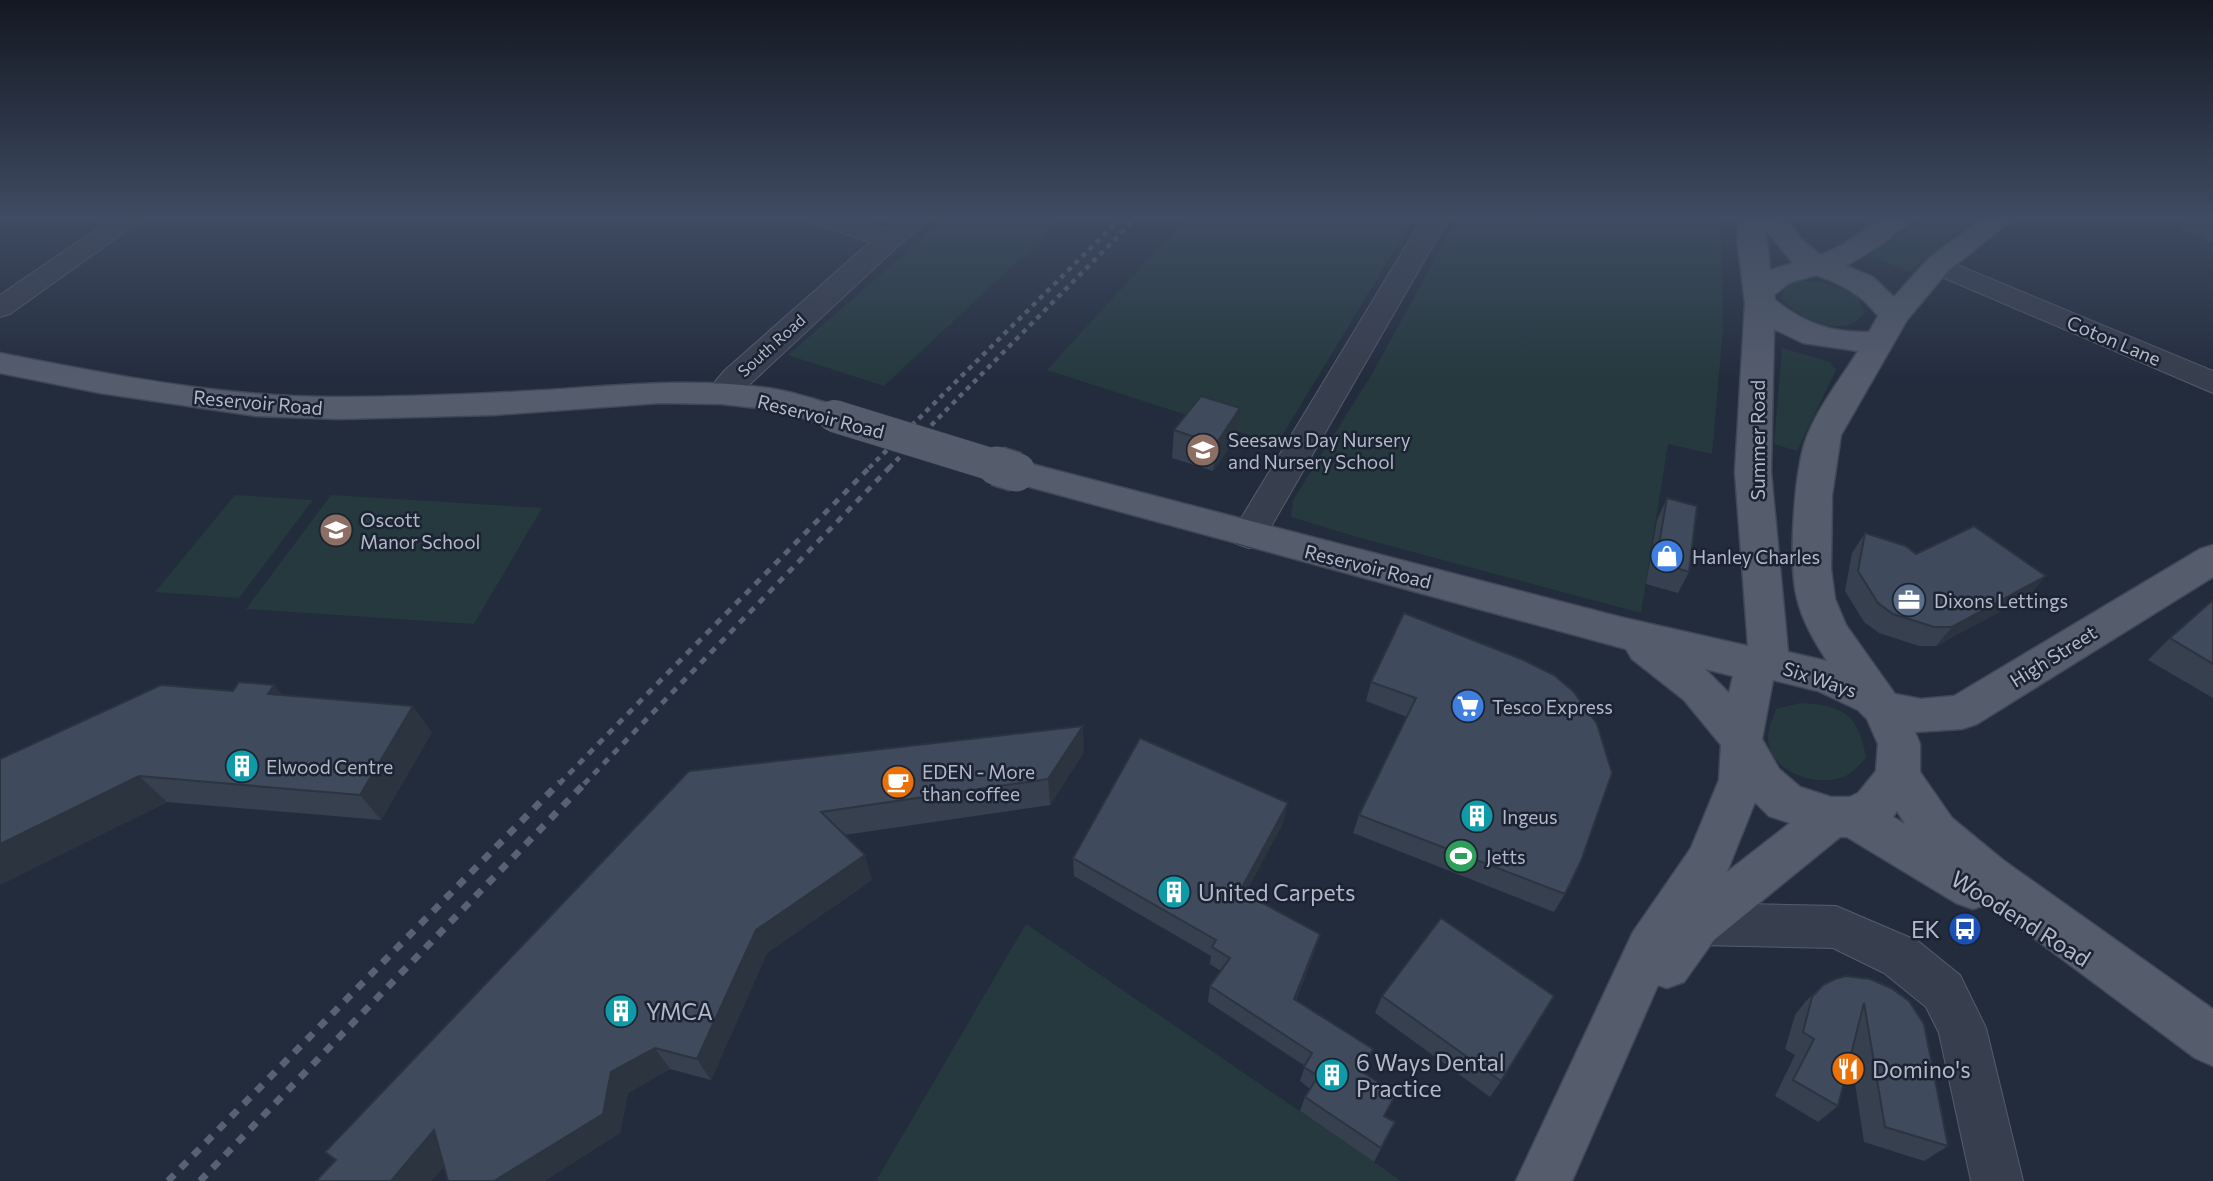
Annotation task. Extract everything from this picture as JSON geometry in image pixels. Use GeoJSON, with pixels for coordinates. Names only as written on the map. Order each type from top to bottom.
{"type":"FeatureCollection","features":[{"type":"Feature","properties":{"kind":"main road","name":"Summer Road"},"geometry":{"type":"LineString","coordinates":[[1756,271],[1759,297],[1753,472],[1768,627],[1762,664]]}},
{"type":"Feature","properties":{"kind":"main road"},"geometry":{"type":"LineString","coordinates":[[1797,271],[1776,275],[1759,297],[1781,321],[1823,340],[1886,328]]}},
{"type":"Feature","properties":{"kind":"main road"},"geometry":{"type":"LineString","coordinates":[[1838,271],[1869,287],[1886,328]]}},
{"type":"Feature","properties":{"kind":"main road"},"geometry":{"type":"LineString","coordinates":[[1544,1181],[1599,1055],[1697,924],[1843,817],[1874,807],[1898,776],[1899,744],[1878,704],[1829,631],[1816,599],[1812,569],[1814,495],[1824,435],[1886,328],[1933,271]]}},
{"type":"Feature","properties":{"kind":"main road","name":"Reservoir Road"},"geometry":{"type":"LineString","coordinates":[[0,363],[100,383],[256,405],[339,408],[494,404],[660,393],[721,394],[776,400],[1016,472],[1249,535],[1620,632],[1762,664]]}},
{"type":"Feature","properties":{"kind":"main road","name":"High Street"},"geometry":{"type":"LineString","coordinates":[[1878,704],[1921,716],[1962,712],[2213,559]]}},
{"type":"Feature","properties":{"kind":"main road","name":"Reservoir Road"},"geometry":{"type":"LineString","coordinates":[[1620,632],[1684,671],[1713,700],[1742,744]]}},
{"type":"Feature","properties":{"kind":"main road","name":"Six Ways"},"geometry":{"type":"LineString","coordinates":[[1599,1055],[1650,947],[1709,860],[1741,780],[1742,744],[1762,664],[1827,677],[1878,704]]}},
{"type":"Feature","properties":{"kind":"main road"},"geometry":{"type":"LineString","coordinates":[[1742,744],[1763,782],[1785,802],[1843,817]]}},
{"type":"Feature","properties":{"kind":"main road","name":"Woodend Road"},"geometry":{"type":"LineString","coordinates":[[1898,776],[1936,832],[1986,875],[2199,1030]]}},
{"type":"Feature","properties":{"kind":"main road","name":"Woodend Road"},"geometry":{"type":"LineString","coordinates":[[1843,817],[2199,1030]]}},
{"type":"Feature","properties":{"kind":"street"},"geometry":{"type":"LineString","coordinates":[[0,309],[55,271]]}},
{"type":"Feature","properties":{"kind":"street","name":"South Road"},"geometry":{"type":"LineString","coordinates":[[721,394],[735,377],[853,271]]}},
{"type":"Feature","properties":{"kind":"street"},"geometry":{"type":"LineString","coordinates":[[1249,535],[1405,271]]}},
{"type":"Feature","properties":{"kind":"street","name":"Coton Lane"},"geometry":{"type":"LineString","coordinates":[[1952,271],[2213,383]]}},
{"type":"Feature","properties":{"kind":"street"},"geometry":{"type":"LineString","coordinates":[[1697,924],[1836,927],[1901,957],[1943,991],[1962,1028],[1997,1181]]}},
{"type":"Feature","properties":{"kind":"green space"},"geometry":{"type":"Polygon","coordinates":[[[885,271],[1007,271],[884,386],[788,355],[885,271]]]}},
{"type":"Feature","properties":{"kind":"green space"},"geometry":{"type":"Polygon","coordinates":[[[1138,271],[1382,271],[1277,444],[1047,370],[1138,271]]]}},
{"type":"Feature","properties":{"kind":"green space"},"geometry":{"type":"Polygon","coordinates":[[[1429,271],[1722,271],[1723,328],[1712,454],[1668,444],[1641,613],[1291,517],[1293,500],[1372,374],[1429,271]]]}},
{"type":"Feature","properties":{"kind":"green space"},"geometry":{"type":"Polygon","coordinates":[[[1802,281],[1821,282],[1849,291],[1861,304],[1864,313],[1856,321],[1846,325],[1835,326],[1811,320],[1783,300],[1783,291],[1788,285],[1802,281]]]}},
{"type":"Feature","properties":{"kind":"green space"},"geometry":{"type":"Polygon","coordinates":[[[1782,348],[1830,362],[1836,370],[1797,451],[1774,444],[1782,348]]]}},
{"type":"Feature","properties":{"kind":"green space"},"geometry":{"type":"Polygon","coordinates":[[[235,495],[313,500],[239,598],[155,592],[235,495]]]}},
{"type":"Feature","properties":{"kind":"green space"},"geometry":{"type":"Polygon","coordinates":[[[331,495],[542,508],[474,624],[246,609],[331,495]]]}},
{"type":"Feature","properties":{"kind":"green space"},"geometry":{"type":"Polygon","coordinates":[[[1800,703],[1838,710],[1853,722],[1859,731],[1866,758],[1846,776],[1810,779],[1787,769],[1771,752],[1769,729],[1776,709],[1800,703]]]}},
{"type":"Feature","properties":{"kind":"green space"},"geometry":{"type":"Polygon","coordinates":[[[1026,924],[1374,1162],[1401,1181],[876,1181],[1026,924]]]}},
{"type":"Feature","properties":{"kind":"building"},"geometry":{"type":"Polygon","coordinates":[[[1201,396],[1240,408],[1216,444],[1174,430],[1201,396]]]}},
{"type":"Feature","properties":{"kind":"building"},"geometry":{"type":"Polygon","coordinates":[[[1667,498],[1697,506],[1689,572],[1656,562],[1667,498]]]}},
{"type":"Feature","properties":{"kind":"building"},"geometry":{"type":"Polygon","coordinates":[[[1974,526],[2046,576],[1952,627],[1934,627],[1893,614],[1878,603],[1858,571],[1865,533],[1906,546],[1916,554],[1974,526]]]}},
{"type":"Feature","properties":{"kind":"building"},"geometry":{"type":"Polygon","coordinates":[[[2213,600],[2213,664],[2170,638],[2213,600]]]}},
{"type":"Feature","properties":{"kind":"building"},"geometry":{"type":"Polygon","coordinates":[[[1404,613],[1521,659],[1554,675],[1573,691],[1597,724],[1612,773],[1581,861],[1565,894],[1359,815],[1416,698],[1371,682],[1404,613]]]}},
{"type":"Feature","properties":{"kind":"building","name":"Elwood Centre"},"geometry":{"type":"Polygon","coordinates":[[[239,682],[274,685],[268,694],[413,706],[360,795],[139,776],[0,844],[0,759],[161,685],[233,691],[239,682]]]}},
{"type":"Feature","properties":{"kind":"building","name":"YMCA"},"geometry":{"type":"Polygon","coordinates":[[[1083,726],[1048,779],[821,812],[865,855],[756,930],[697,1059],[655,1048],[611,1072],[603,1114],[494,1181],[448,1181],[434,1130],[391,1181],[316,1181],[336,1160],[325,1152],[689,771],[1083,726]]]}},
{"type":"Feature","properties":{"kind":"building","name":"United Carpets"},"geometry":{"type":"Polygon","coordinates":[[[1140,738],[1288,803],[1240,891],[1320,934],[1294,999],[1373,1049],[1361,1071],[1396,1094],[1384,1116],[1395,1122],[1381,1148],[1305,1097],[1318,1076],[1304,1067],[1312,1053],[1210,986],[1230,958],[1212,947],[1216,940],[1073,858],[1140,738]]]}},
{"type":"Feature","properties":{"kind":"building"},"geometry":{"type":"Polygon","coordinates":[[[1441,918],[1554,996],[1501,1081],[1382,996],[1441,918]]]}},
{"type":"Feature","properties":{"kind":"building"},"geometry":{"type":"Polygon","coordinates":[[[1846,976],[1870,979],[1891,988],[1909,1001],[1924,1024],[1948,1146],[1885,1127],[1864,1003],[1838,1106],[1793,1080],[1814,1039],[1803,1032],[1812,997],[1823,985],[1846,976]]]}},
{"type":"Feature","properties":{"kind":"railway"},"geometry":{"type":"LineString","coordinates":[[870,467],[1067,271]]}},
{"type":"Feature","properties":{"kind":"railway"},"geometry":{"type":"LineString","coordinates":[[889,468],[1084,271]]}},
{"type":"Feature","properties":{"kind":"railway"},"geometry":{"type":"LineString","coordinates":[[584,784],[891,466]]}},
{"type":"Feature","properties":{"kind":"railway"},"geometry":{"type":"LineString","coordinates":[[559,784],[870,467]]}},
{"type":"Feature","properties":{"kind":"railway"},"geometry":{"type":"LineString","coordinates":[[168,1181],[560,782]]}},
{"type":"Feature","properties":{"kind":"railway"},"geometry":{"type":"LineString","coordinates":[[200,1181],[586,782]]}},
{"type":"Feature","properties":{"kind":"place","name":"Seesaws Day Nursery and Nursery School"},"geometry":{"type":"Point","coordinates":[1203,450]}},
{"type":"Feature","properties":{"kind":"place","name":"Oscott Manor School"},"geometry":{"type":"Point","coordinates":[336,530]}},
{"type":"Feature","properties":{"kind":"place","name":"Hanley Charles"},"geometry":{"type":"Point","coordinates":[1667,556]}},
{"type":"Feature","properties":{"kind":"place","name":"Dixons Lettings"},"geometry":{"type":"Point","coordinates":[1909,600]}},
{"type":"Feature","properties":{"kind":"place","name":"Tesco Express"},"geometry":{"type":"Point","coordinates":[1468,706]}},
{"type":"Feature","properties":{"kind":"place","name":"Elwood Centre"},"geometry":{"type":"Point","coordinates":[242,766]}},
{"type":"Feature","properties":{"kind":"place","name":"EDEN - More than coffee"},"geometry":{"type":"Point","coordinates":[898,782]}},
{"type":"Feature","properties":{"kind":"place","name":"Ingeus"},"geometry":{"type":"Point","coordinates":[1477,816]}},
{"type":"Feature","properties":{"kind":"place","name":"Jetts"},"geometry":{"type":"Point","coordinates":[1461,856]}},
{"type":"Feature","properties":{"kind":"place","name":"United Carpets"},"geometry":{"type":"Point","coordinates":[1174,892]}},
{"type":"Feature","properties":{"kind":"place","name":"EK"},"geometry":{"type":"Point","coordinates":[1965,929]}},
{"type":"Feature","properties":{"kind":"place","name":"YMCA"},"geometry":{"type":"Point","coordinates":[621,1011]}},
{"type":"Feature","properties":{"kind":"place","name":"Domino's"},"geometry":{"type":"Point","coordinates":[1848,1069]}},
{"type":"Feature","properties":{"kind":"place","name":"6 Ways Dental Practice"},"geometry":{"type":"Point","coordinates":[1332,1075]}}]}
